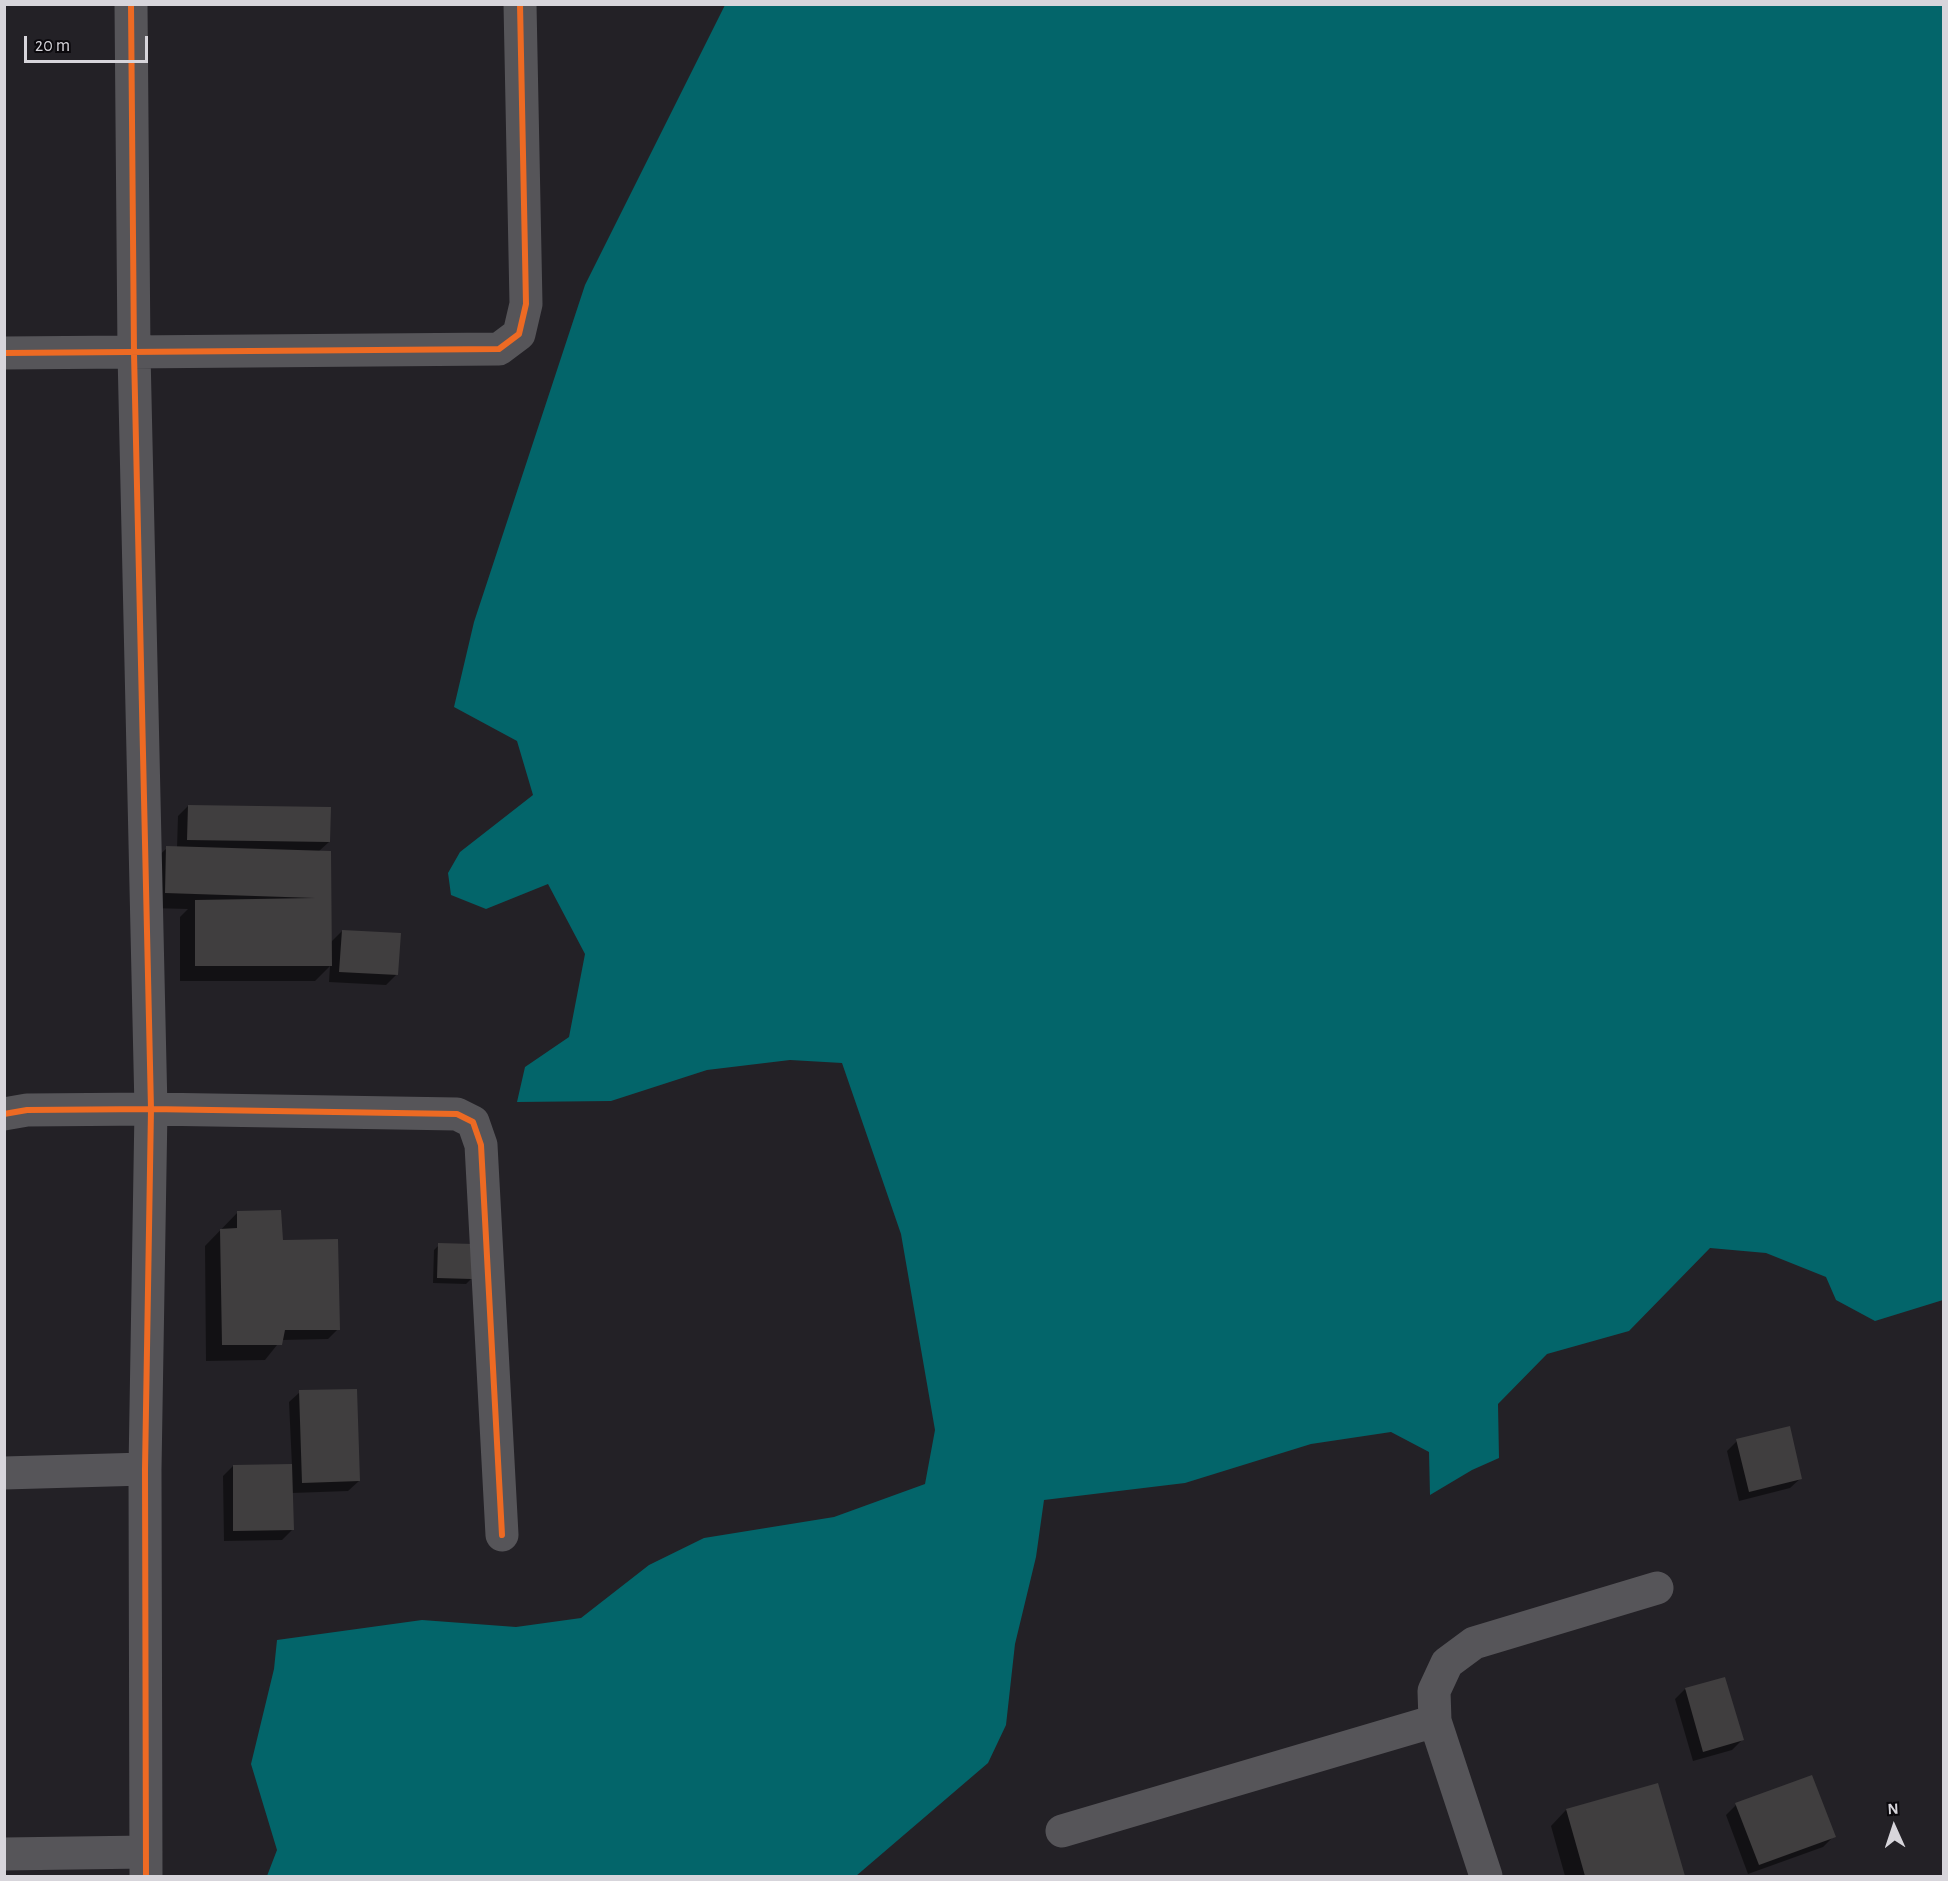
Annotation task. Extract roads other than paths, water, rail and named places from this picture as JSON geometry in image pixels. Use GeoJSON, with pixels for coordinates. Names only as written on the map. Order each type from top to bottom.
{"type":"FeatureCollection","features":[{"type":"Feature","properties":{"kind":"street"},"geometry":{"type":"LineString","coordinates":[[4,1854],[146,1864],[146,1469],[151,1109],[134,353],[131,4]]}},
{"type":"Feature","properties":{"kind":"street"},"geometry":{"type":"LineString","coordinates":[[4,353],[499,349],[519,334],[526,304],[520,4]]}},
{"type":"Feature","properties":{"kind":"street"},"geometry":{"type":"LineString","coordinates":[[4,1114],[27,1110],[151,1109],[457,1114],[473,1122],[481,1145],[502,1535]]}},
{"type":"Feature","properties":{"kind":"street"},"geometry":{"type":"LineString","coordinates":[[4,1473],[146,1469]]}},
{"type":"Feature","properties":{"kind":"street"},"geometry":{"type":"LineString","coordinates":[[1485,1876],[1434,1721],[1434,1691],[1447,1663],[1474,1643],[1657,1588]]}},
{"type":"Feature","properties":{"kind":"street"},"geometry":{"type":"LineString","coordinates":[[1062,1831],[1434,1721]]}},
{"type":"Feature","properties":{"kind":"water"},"geometry":{"type":"Polygon","coordinates":[[[725,5],[1943,5],[1943,1300],[1875,1321],[1836,1300],[1826,1277],[1766,1253],[1710,1248],[1629,1331],[1547,1354],[1498,1404],[1499,1458],[1472,1470],[1430,1495],[1429,1452],[1391,1432],[1311,1444],[1185,1483],[1044,1500],[1036,1557],[1015,1644],[1006,1725],[988,1763],[856,1876],[267,1876],[277,1850],[251,1764],[274,1669],[277,1640],[422,1620],[516,1627],[581,1618],[649,1565],[704,1538],[834,1517],[925,1484],[935,1430],[901,1234],[842,1063],[790,1060],[707,1070],[611,1101],[517,1102],[525,1067],[569,1037],[585,954],[548,884],[486,909],[451,895],[448,873],[460,852],[533,795],[517,741],[454,707],[474,622],[585,285],[725,5]]]}}]}
